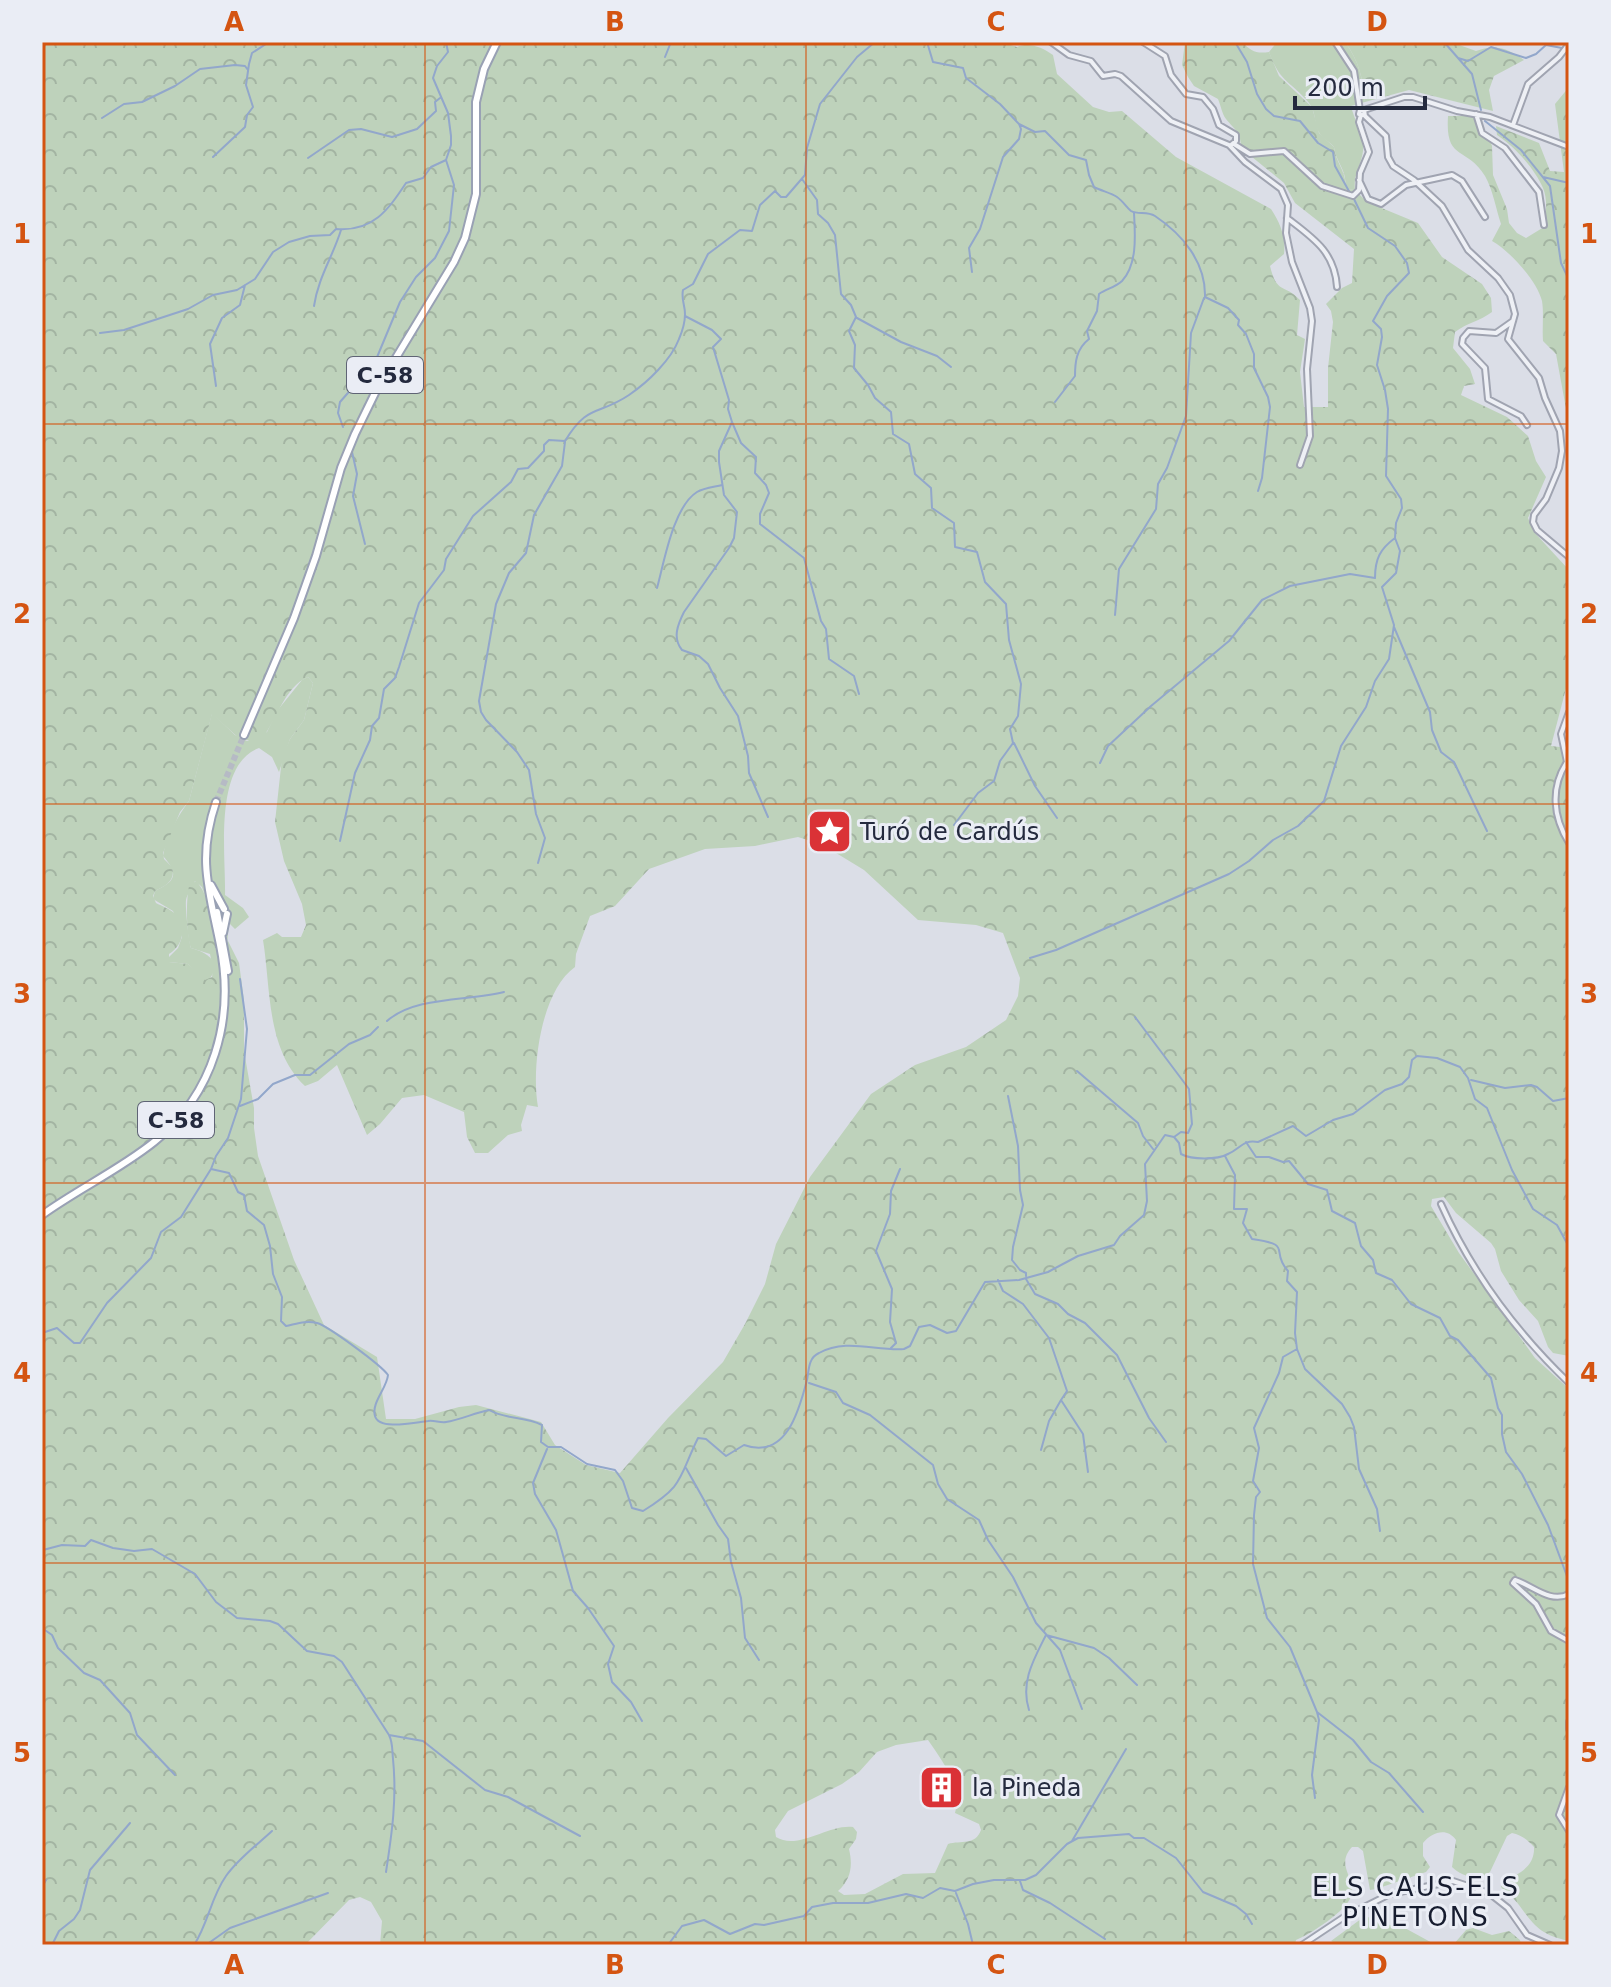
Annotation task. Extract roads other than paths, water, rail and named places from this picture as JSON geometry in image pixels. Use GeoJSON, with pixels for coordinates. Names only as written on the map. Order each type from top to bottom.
{"type":"FeatureCollection","features":[{"type":"Feature","properties":{"kind":"main road","name":"C-58"},"geometry":{"type":"LineString","coordinates":[[244,735],[308,570],[329,492],[351,432],[462,237],[472,193],[472,102],[481,67],[495,42]]}},
{"type":"Feature","properties":{"kind":"main road","name":"C-58"},"geometry":{"type":"LineString","coordinates":[[42,1217],[144,1150],[169,1129],[191,1102],[210,1069],[221,1035],[226,987],[204,860],[216,802]]}},
{"type":"Feature","properties":{"kind":"main road","name":"C-58"},"geometry":{"type":"LineString","coordinates":[[42,1217],[156,1143],[194,1103],[213,1070],[227,1019],[228,966],[222,911],[211,885],[208,857],[211,818]]}},
{"type":"Feature","properties":{"kind":"main road"},"geometry":{"type":"LineString","coordinates":[[211,885],[222,911],[221,950]]}},
{"type":"Feature","properties":{"kind":"main road"},"geometry":{"type":"LineString","coordinates":[[212,908],[222,911]]}},
{"type":"Feature","properties":{"kind":"street"},"geometry":{"type":"LineString","coordinates":[[1051,42],[1069,55],[1091,61],[1103,76],[1121,76],[1176,124],[1250,154],[1279,150],[1287,152],[1322,186],[1348,196],[1357,193],[1369,148],[1359,122],[1362,112],[1354,71],[1335,42]]}},
{"type":"Feature","properties":{"kind":"street"},"geometry":{"type":"LineString","coordinates":[[1143,42],[1165,56],[1171,75],[1186,94],[1200,96],[1209,102],[1217,123],[1236,135],[1231,145]]}},
{"type":"Feature","properties":{"kind":"street"},"geometry":{"type":"LineString","coordinates":[[1513,125],[1528,84],[1569,44]]}},
{"type":"Feature","properties":{"kind":"street"},"geometry":{"type":"LineString","coordinates":[[1362,112],[1409,97],[1513,125],[1569,147]]}},
{"type":"Feature","properties":{"kind":"street"},"geometry":{"type":"LineString","coordinates":[[1362,112],[1386,136],[1388,157],[1393,166],[1418,183],[1442,206],[1468,250],[1502,283],[1514,304],[1515,319],[1508,342],[1539,378],[1561,439],[1557,473],[1533,522],[1537,530],[1569,557]]}},
{"type":"Feature","properties":{"kind":"street"},"geometry":{"type":"LineString","coordinates":[[1476,114],[1482,133],[1505,148],[1539,192],[1544,225]]}},
{"type":"Feature","properties":{"kind":"street"},"geometry":{"type":"LineString","coordinates":[[1231,145],[1245,162],[1281,189],[1288,205],[1286,233],[1293,267],[1310,308],[1312,321],[1307,369],[1310,436],[1300,465]]}},
{"type":"Feature","properties":{"kind":"street"},"geometry":{"type":"LineString","coordinates":[[1359,180],[1367,197],[1379,204],[1402,187],[1444,175],[1455,176],[1462,181],[1485,217]]}},
{"type":"Feature","properties":{"kind":"street"},"geometry":{"type":"LineString","coordinates":[[1287,218],[1332,259],[1337,287]]}},
{"type":"Feature","properties":{"kind":"street"},"geometry":{"type":"LineString","coordinates":[[1515,319],[1496,333],[1469,331],[1462,344],[1485,368],[1488,399],[1521,416],[1527,425]]}},
{"type":"Feature","properties":{"kind":"street"},"geometry":{"type":"LineString","coordinates":[[1569,712],[1561,734],[1567,762],[1559,774],[1555,799],[1559,824],[1569,843]]}},
{"type":"Feature","properties":{"kind":"street"},"geometry":{"type":"LineString","coordinates":[[1441,1204],[1480,1276],[1532,1347],[1569,1383]]}},
{"type":"Feature","properties":{"kind":"street"},"geometry":{"type":"LineString","coordinates":[[1569,1594],[1557,1597],[1520,1581],[1513,1583],[1539,1608],[1551,1631],[1569,1641]]}},
{"type":"Feature","properties":{"kind":"street"},"geometry":{"type":"LineString","coordinates":[[1569,1722],[1569,1729]]}},
{"type":"Feature","properties":{"kind":"street"},"geometry":{"type":"LineString","coordinates":[[1569,1787],[1559,1815],[1569,1831]]}},
{"type":"Feature","properties":{"kind":"street"},"geometry":{"type":"LineString","coordinates":[[1302,1945],[1344,1917],[1390,1894],[1451,1881],[1489,1893],[1508,1908],[1527,1935],[1550,1945]]}},
{"type":"Feature","properties":{"kind":"waterway"},"geometry":{"type":"LineString","coordinates":[[213,157],[245,127],[247,115],[253,107],[246,85],[252,53],[269,42]]}},
{"type":"Feature","properties":{"kind":"waterway"},"geometry":{"type":"LineString","coordinates":[[343,427],[338,413],[340,402],[375,362],[400,302],[416,277],[435,258],[449,231],[454,185],[446,160],[451,136],[448,113],[433,78],[437,66],[448,52],[446,42]]}},
{"type":"Feature","properties":{"kind":"waterway"},"geometry":{"type":"LineString","coordinates":[[665,57],[671,42]]}},
{"type":"Feature","properties":{"kind":"waterway"},"geometry":{"type":"LineString","coordinates":[[340,841],[355,773],[370,740],[372,726],[379,718],[384,689],[395,678],[419,603],[444,570],[446,559],[473,516],[511,482],[518,469],[528,468],[544,451],[544,445],[549,440],[565,441],[587,415],[629,395],[665,363],[683,327],[683,290],[693,284],[708,254],[740,230],[752,231],[760,205],[775,191],[786,197],[805,175],[807,148],[820,104],[857,57],[875,42]]}},
{"type":"Feature","properties":{"kind":"waterway"},"geometry":{"type":"LineString","coordinates":[[927,42],[933,62],[963,68],[966,78],[1000,104],[1021,129],[1019,139],[1003,157],[980,229],[969,248],[972,272]]}},
{"type":"Feature","properties":{"kind":"waterway"},"geometry":{"type":"LineString","coordinates":[[1235,42],[1247,62],[1257,94],[1266,109],[1274,116],[1300,121],[1318,143],[1333,152],[1335,166],[1350,193]]}},
{"type":"Feature","properties":{"kind":"waterway"},"geometry":{"type":"LineString","coordinates":[[1444,42],[1472,74],[1481,110]]}},
{"type":"Feature","properties":{"kind":"waterway"},"geometry":{"type":"LineString","coordinates":[[1458,58],[1468,61],[1491,47],[1526,58],[1546,45],[1562,48]]}},
{"type":"Feature","properties":{"kind":"waterway"},"geometry":{"type":"LineString","coordinates":[[102,118],[124,104],[142,102],[175,86],[200,69],[235,65],[245,66],[248,70]]}},
{"type":"Feature","properties":{"kind":"waterway"},"geometry":{"type":"LineString","coordinates":[[308,158],[349,130],[361,129],[392,137],[417,129],[436,111],[435,102],[440,98]]}},
{"type":"Feature","properties":{"kind":"waterway"},"geometry":{"type":"LineString","coordinates":[[1485,121],[1521,150],[1550,186],[1561,263],[1569,280]]}},
{"type":"Feature","properties":{"kind":"waterway"},"geometry":{"type":"LineString","coordinates":[[1019,124],[1035,132],[1045,131],[1069,155],[1086,160],[1094,187],[1117,197],[1131,211],[1155,216],[1174,231],[1197,261],[1205,297],[1228,308],[1239,320],[1238,325],[1246,334],[1254,354],[1254,368],[1270,407],[1258,491]]}},
{"type":"Feature","properties":{"kind":"waterway"},"geometry":{"type":"LineString","coordinates":[[100,333],[124,330],[188,309],[213,295],[237,290],[255,279],[273,252],[289,242],[330,235],[336,229],[370,223],[386,210],[406,183],[423,178],[431,167],[446,160]]}},
{"type":"Feature","properties":{"kind":"waterway"},"geometry":{"type":"LineString","coordinates":[[1543,177],[1569,183]]}},
{"type":"Feature","properties":{"kind":"waterway"},"geometry":{"type":"LineString","coordinates":[[802,179],[817,200],[818,214],[835,235],[841,294],[856,317],[849,331],[855,345],[854,368],[875,398],[891,412],[893,434],[909,444],[915,474],[931,488],[932,508],[954,523],[955,547],[977,552],[985,582],[1006,604],[1009,640],[1021,684],[1018,716],[1010,729],[1013,743],[1000,761],[994,781],[978,793],[954,825]]}},
{"type":"Feature","properties":{"kind":"waterway"},"geometry":{"type":"LineString","coordinates":[[1030,958],[1056,950],[1229,874],[1273,840],[1298,826],[1324,801],[1341,746],[1366,707],[1375,681],[1389,659],[1394,625],[1382,587],[1396,573],[1400,551],[1395,538],[1396,523],[1402,508],[1401,499],[1386,476],[1388,409],[1377,365],[1382,337],[1381,329],[1373,321],[1387,296],[1409,273],[1407,263],[1395,246],[1368,228],[1354,199]]}},
{"type":"Feature","properties":{"kind":"waterway"},"geometry":{"type":"LineString","coordinates":[[1055,402],[1075,376],[1077,356],[1089,339],[1087,331],[1097,311],[1099,294],[1122,281],[1131,266],[1134,213]]}},
{"type":"Feature","properties":{"kind":"waterway"},"geometry":{"type":"LineString","coordinates":[[314,306],[341,230]]}},
{"type":"Feature","properties":{"kind":"waterway"},"geometry":{"type":"LineString","coordinates":[[216,386],[210,344],[222,318],[240,305],[245,285]]}},
{"type":"Feature","properties":{"kind":"waterway"},"geometry":{"type":"LineString","coordinates":[[1115,615],[1119,569],[1156,509],[1158,484],[1186,416],[1191,333],[1204,298]]}},
{"type":"Feature","properties":{"kind":"waterway"},"geometry":{"type":"LineString","coordinates":[[685,316],[712,330],[721,339],[713,347],[729,400],[732,422],[719,451],[719,462],[724,495],[737,512],[734,538],[684,612],[678,626],[677,641],[682,650],[699,656],[708,664],[738,716],[749,773],[768,817]]}},
{"type":"Feature","properties":{"kind":"waterway"},"geometry":{"type":"LineString","coordinates":[[857,318],[901,342],[937,356],[951,367]]}},
{"type":"Feature","properties":{"kind":"waterway"},"geometry":{"type":"LineString","coordinates":[[732,422],[741,443],[756,457],[755,473],[769,493],[760,514],[760,524],[804,558],[821,621],[826,629],[829,659],[854,676],[859,694]]}},
{"type":"Feature","properties":{"kind":"waterway"},"geometry":{"type":"LineString","coordinates":[[538,863],[545,838],[536,814],[529,770],[517,752],[486,720],[479,701],[496,604],[509,573],[526,553],[534,515],[562,466],[565,442]]}},
{"type":"Feature","properties":{"kind":"waterway"},"geometry":{"type":"LineString","coordinates":[[352,452],[357,474],[353,496],[365,544]]}},
{"type":"Feature","properties":{"kind":"waterway"},"geometry":{"type":"LineString","coordinates":[[657,588],[671,536],[682,510],[697,492],[722,485]]}},
{"type":"Feature","properties":{"kind":"waterway"},"geometry":{"type":"LineString","coordinates":[[1100,763],[1108,746],[1229,641],[1262,600],[1290,586],[1350,574],[1375,578],[1379,555],[1395,538]]}},
{"type":"Feature","properties":{"kind":"waterway"},"geometry":{"type":"LineString","coordinates":[[1394,627],[1430,712],[1432,730],[1441,752],[1454,762],[1487,831]]}},
{"type":"Feature","properties":{"kind":"waterway"},"geometry":{"type":"LineString","coordinates":[[1014,743],[1035,786],[1057,818]]}},
{"type":"Feature","properties":{"kind":"waterway"},"geometry":{"type":"LineString","coordinates":[[211,1169],[228,1138],[241,1099],[247,1029],[240,979]]}},
{"type":"Feature","properties":{"kind":"waterway"},"geometry":{"type":"LineString","coordinates":[[387,1021],[412,1007],[427,1003],[504,992]]}},
{"type":"Feature","properties":{"kind":"waterway"},"geometry":{"type":"LineString","coordinates":[[1135,1017],[1189,1089],[1192,1124],[1188,1133],[1181,1132],[1174,1137]]}},
{"type":"Feature","properties":{"kind":"waterway"},"geometry":{"type":"LineString","coordinates":[[240,1106],[258,1099],[273,1084],[295,1075],[310,1075],[349,1044],[370,1035],[378,1027]]}},
{"type":"Feature","properties":{"kind":"waterway"},"geometry":{"type":"LineString","coordinates":[[42,1333],[57,1328],[74,1343],[80,1343],[107,1303],[151,1258],[161,1232],[181,1217],[211,1169],[229,1173],[238,1192],[244,1195],[247,1211],[264,1225],[273,1274],[282,1297],[281,1321],[286,1326],[309,1322],[323,1326],[388,1375],[375,1406],[378,1421],[390,1424],[446,1422],[489,1410],[535,1422],[542,1425],[541,1442],[548,1447],[561,1447],[587,1464],[615,1470],[623,1481],[632,1508],[643,1511],[674,1487],[698,1438],[706,1439],[726,1456],[744,1445],[758,1448],[770,1446],[780,1439],[795,1418],[815,1355],[840,1346],[904,1349],[910,1346],[919,1327],[930,1325],[947,1333],[956,1331],[985,1282],[1019,1280],[1048,1272],[1078,1256],[1114,1245],[1144,1215],[1147,1201],[1145,1164],[1165,1135],[1174,1137],[1181,1154],[1204,1158],[1223,1156],[1245,1143],[1258,1142],[1293,1126],[1306,1136],[1333,1120],[1353,1114],[1385,1090],[1402,1084],[1409,1077],[1412,1060],[1417,1056],[1437,1058],[1460,1067],[1468,1078],[1475,1099],[1487,1108],[1512,1170],[1533,1209],[1557,1225],[1569,1247]]}},
{"type":"Feature","properties":{"kind":"waterway"},"geometry":{"type":"LineString","coordinates":[[1077,1071],[1138,1123],[1153,1149]]}},
{"type":"Feature","properties":{"kind":"waterway"},"geometry":{"type":"LineString","coordinates":[[1471,1080],[1505,1088],[1531,1085],[1553,1101],[1569,1098]]}},
{"type":"Feature","properties":{"kind":"waterway"},"geometry":{"type":"LineString","coordinates":[[1008,1096],[1018,1146],[1023,1205],[1012,1260],[1026,1276]]}},
{"type":"Feature","properties":{"kind":"waterway"},"geometry":{"type":"LineString","coordinates":[[1246,1142],[1256,1157],[1289,1161],[1308,1184],[1327,1190],[1332,1211],[1355,1223],[1361,1246],[1373,1260],[1376,1273],[1392,1280],[1411,1304],[1440,1318],[1450,1336],[1458,1340],[1491,1378],[1502,1415],[1506,1452],[1522,1474],[1548,1525],[1568,1579]]}},
{"type":"Feature","properties":{"kind":"waterway"},"geometry":{"type":"LineString","coordinates":[[1225,1156],[1235,1175],[1234,1209],[1247,1209],[1243,1223],[1252,1239],[1277,1246],[1288,1271],[1287,1281],[1297,1292],[1297,1349],[1283,1357],[1254,1428],[1259,1448],[1253,1481],[1260,1492],[1256,1497],[1254,1515],[1253,1564],[1267,1618],[1290,1647],[1317,1712],[1353,1740],[1371,1762],[1389,1773],[1423,1812]]}},
{"type":"Feature","properties":{"kind":"waterway"},"geometry":{"type":"LineString","coordinates":[[891,1348],[896,1343],[890,1322],[892,1289],[876,1251],[890,1214],[891,1191],[900,1169]]}},
{"type":"Feature","properties":{"kind":"waterway"},"geometry":{"type":"LineString","coordinates":[[1026,1279],[1035,1294],[1058,1304],[1068,1314],[1085,1323],[1117,1355],[1149,1418],[1166,1442]]}},
{"type":"Feature","properties":{"kind":"waterway"},"geometry":{"type":"LineString","coordinates":[[998,1280],[1003,1291],[1023,1304],[1049,1338],[1067,1391],[1061,1400],[1083,1434],[1088,1472]]}},
{"type":"Feature","properties":{"kind":"waterway"},"geometry":{"type":"LineString","coordinates":[[1297,1349],[1305,1369],[1342,1404],[1350,1417],[1359,1469],[1377,1509],[1380,1531]]}},
{"type":"Feature","properties":{"kind":"waterway"},"geometry":{"type":"LineString","coordinates":[[809,1383],[836,1392],[843,1403],[870,1415],[933,1465],[938,1484],[947,1499],[979,1520],[1036,1623],[1060,1650],[1082,1709]]}},
{"type":"Feature","properties":{"kind":"waterway"},"geometry":{"type":"LineString","coordinates":[[1041,1450],[1049,1421],[1061,1400]]}},
{"type":"Feature","properties":{"kind":"waterway"},"geometry":{"type":"LineString","coordinates":[[547,1449],[533,1483],[535,1494],[556,1530],[573,1591],[614,1646],[608,1664],[612,1682],[631,1702],[642,1721]]}},
{"type":"Feature","properties":{"kind":"waterway"},"geometry":{"type":"LineString","coordinates":[[686,1468],[728,1539],[741,1598],[745,1638],[759,1660]]}},
{"type":"Feature","properties":{"kind":"waterway"},"geometry":{"type":"LineString","coordinates":[[42,1555],[43,1550],[62,1545],[85,1546],[91,1540],[113,1548],[134,1551],[152,1549],[195,1574],[216,1602],[237,1618],[278,1624],[307,1651],[334,1656],[342,1662],[389,1735],[423,1741],[485,1790],[508,1797],[580,1836]]}},
{"type":"Feature","properties":{"kind":"waterway"},"geometry":{"type":"LineString","coordinates":[[42,1628],[52,1635],[58,1648],[84,1673],[100,1680],[130,1713],[137,1735],[175,1775]]}},
{"type":"Feature","properties":{"kind":"waterway"},"geometry":{"type":"LineString","coordinates":[[1029,1710],[1027,1680],[1046,1635],[1094,1648],[1137,1685]]}},
{"type":"Feature","properties":{"kind":"waterway"},"geometry":{"type":"LineString","coordinates":[[1315,1798],[1312,1775],[1319,1720],[1317,1712]]}},
{"type":"Feature","properties":{"kind":"waterway"},"geometry":{"type":"LineString","coordinates":[[386,1872],[394,1788],[389,1735]]}},
{"type":"Feature","properties":{"kind":"waterway"},"geometry":{"type":"LineString","coordinates":[[1072,1841],[1126,1749]]}},
{"type":"Feature","properties":{"kind":"waterway"},"geometry":{"type":"LineString","coordinates":[[52,1945],[59,1931],[80,1910],[90,1870],[130,1823]]}},
{"type":"Feature","properties":{"kind":"waterway"},"geometry":{"type":"LineString","coordinates":[[194,1945],[226,1876],[272,1831]]}},
{"type":"Feature","properties":{"kind":"waterway"},"geometry":{"type":"LineString","coordinates":[[668,1945],[682,1926],[704,1920],[730,1934],[755,1924],[764,1925],[804,1916],[812,1907],[833,1903],[868,1903],[906,1894],[923,1898],[940,1888],[955,1891],[994,1880],[1025,1880],[1036,1875],[1067,1844],[1078,1838],[1129,1834],[1134,1838],[1144,1838],[1176,1858],[1203,1892],[1236,1906],[1252,1924]]}},
{"type":"Feature","properties":{"kind":"waterway"},"geometry":{"type":"LineString","coordinates":[[42,1887],[46,1880]]}},
{"type":"Feature","properties":{"kind":"waterway"},"geometry":{"type":"LineString","coordinates":[[1020,1881],[1023,1890],[1050,1903],[1105,1939]]}},
{"type":"Feature","properties":{"kind":"waterway"},"geometry":{"type":"LineString","coordinates":[[206,1945],[230,1928],[328,1893]]}},
{"type":"Feature","properties":{"kind":"waterway"},"geometry":{"type":"LineString","coordinates":[[956,1893],[973,1945]]}},
{"type":"Feature","properties":{"kind":"tunnel"},"geometry":{"type":"LineString","coordinates":[[216,802],[244,735]]}},
{"type":"Feature","properties":{"kind":"place","name":"Turó de Cardús"},"geometry":{"type":"Point","coordinates":[829,832]}},
{"type":"Feature","properties":{"kind":"place","name":"la Pineda"},"geometry":{"type":"Point","coordinates":[941,1788]}},
{"type":"Feature","properties":{"kind":"district","name":"ELS CAUS-ELS PINETONS"},"geometry":{"type":"Point","coordinates":[1416,1902]}}]}
